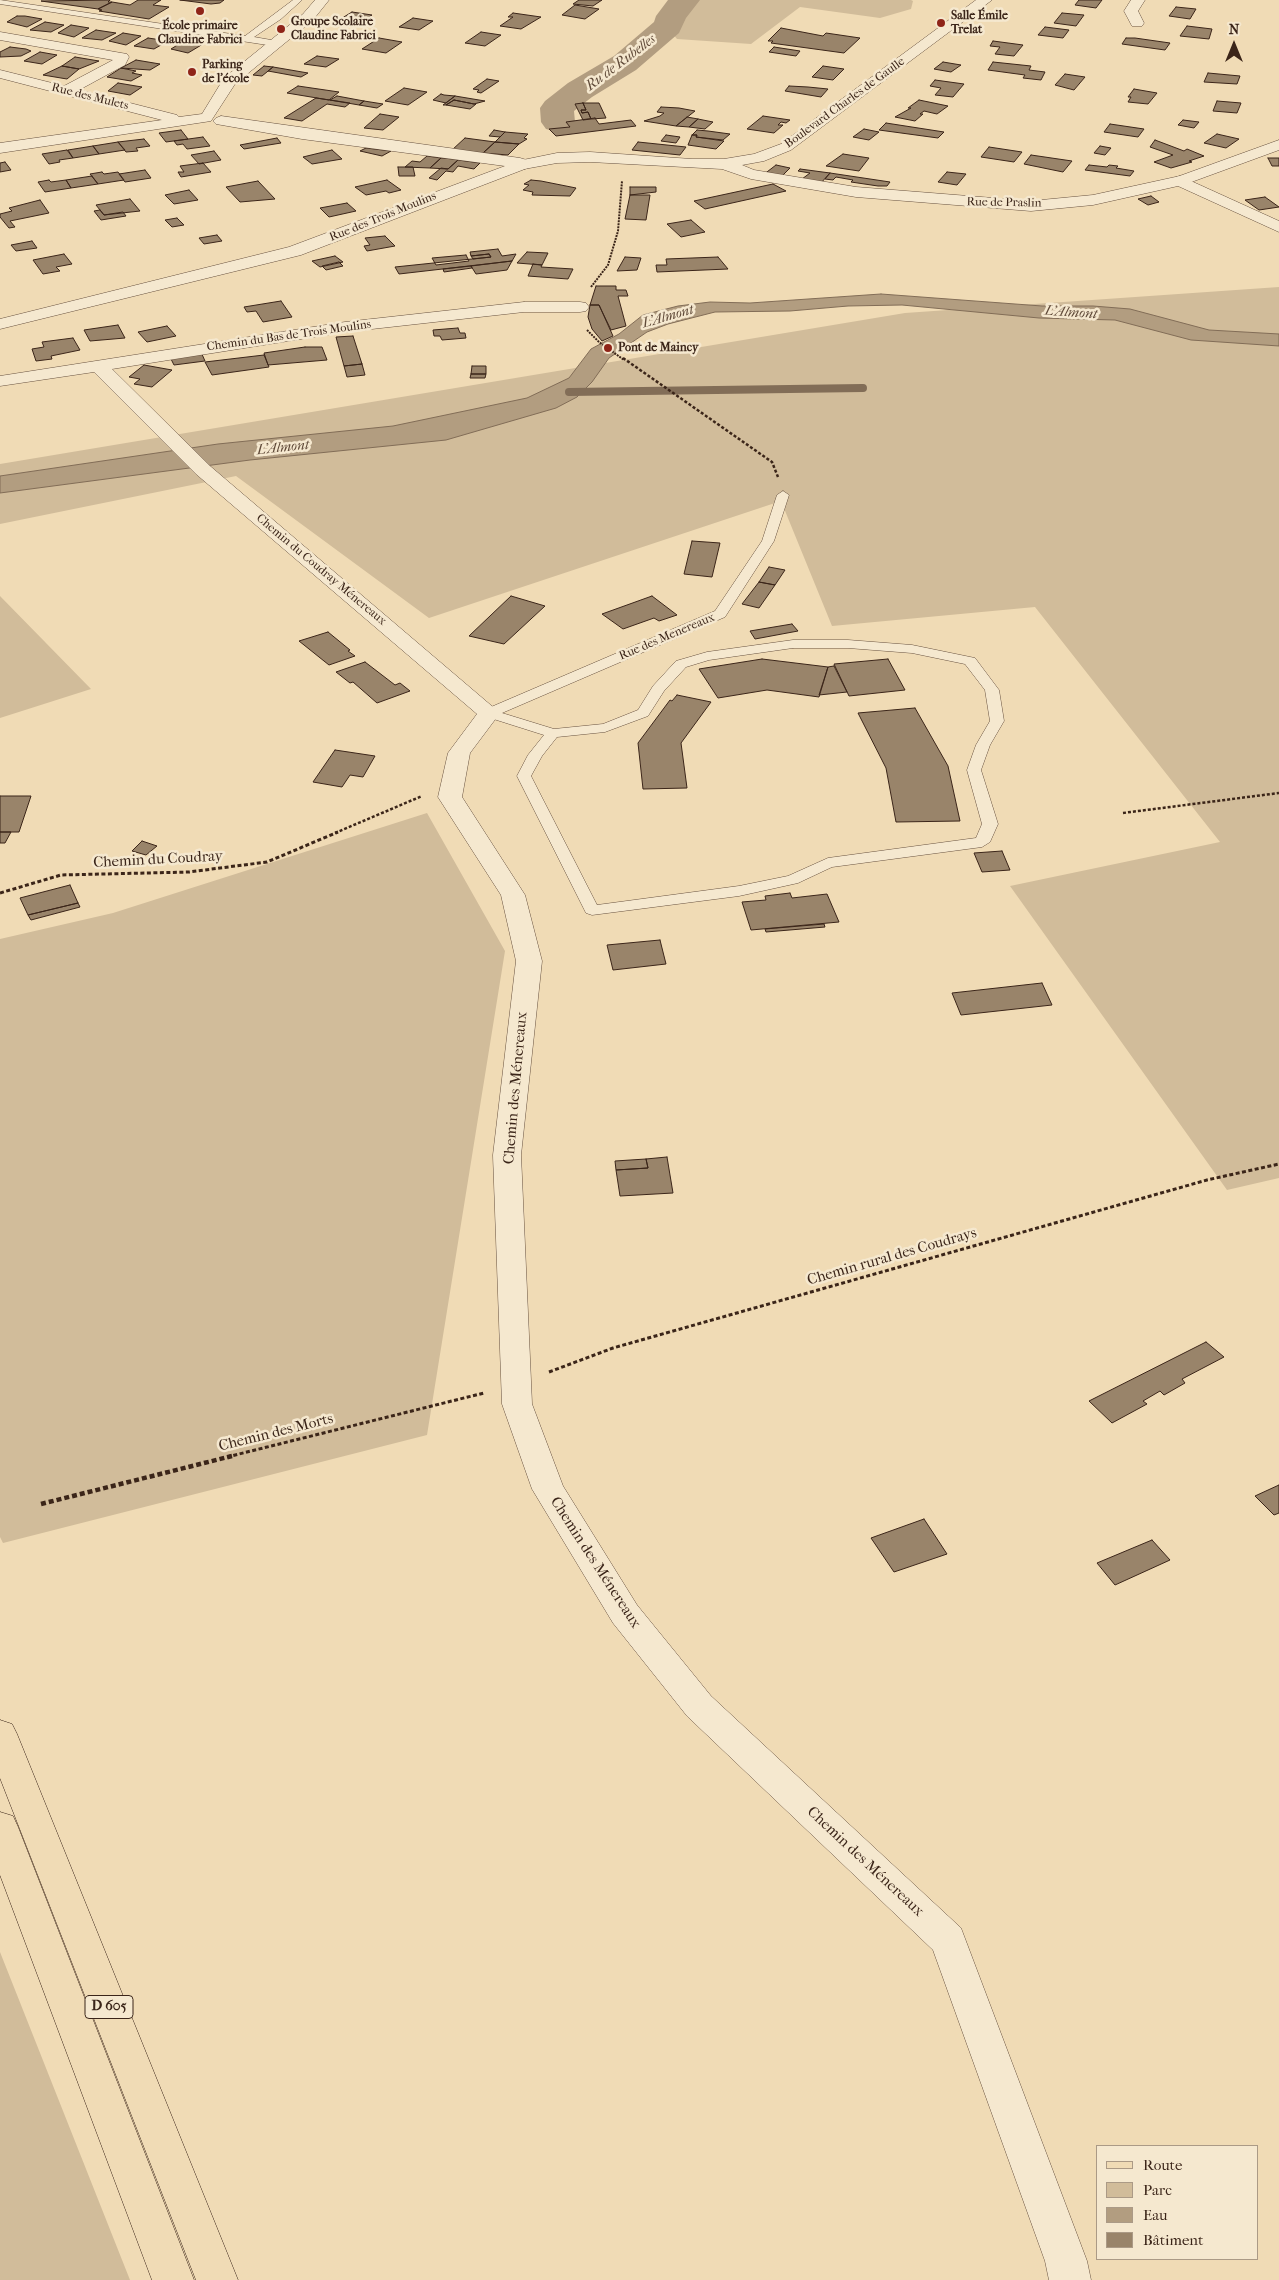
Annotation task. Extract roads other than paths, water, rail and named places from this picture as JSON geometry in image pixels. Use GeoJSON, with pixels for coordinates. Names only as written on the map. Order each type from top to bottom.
{"type":"FeatureCollection","features":[{"type":"Feature","properties":{"kind":"main road","name":"D 605"},"geometry":{"type":"LineString","coordinates":[[0,1734],[217,2280]]}},
{"type":"Feature","properties":{"kind":"main road","name":"D 605"},"geometry":{"type":"LineString","coordinates":[[0,1827],[173,2280]]}},
{"type":"Feature","properties":{"kind":"street"},"geometry":{"type":"LineString","coordinates":[[220,115],[222,94],[229,81],[308,17],[322,0]]}},
{"type":"Feature","properties":{"kind":"street","name":"Boulevard Charles de Gaulle"},"geometry":{"type":"LineString","coordinates":[[524,164],[557,158],[590,156],[724,164],[758,158],[786,147],[985,0]]}},
{"type":"Feature","properties":{"kind":"street"},"geometry":{"type":"LineString","coordinates":[[1137,23],[1131,10],[1138,0]]}},
{"type":"Feature","properties":{"kind":"street"},"geometry":{"type":"LineString","coordinates":[[0,36],[122,57],[120,62],[66,91]]}},
{"type":"Feature","properties":{"kind":"street","name":"Rue des Mulets"},"geometry":{"type":"LineString","coordinates":[[0,74],[180,121]]}},
{"type":"Feature","properties":{"kind":"street"},"geometry":{"type":"LineString","coordinates":[[0,148],[220,115],[302,134],[524,164]]}},
{"type":"Feature","properties":{"kind":"street","name":"Rue de Praslin"},"geometry":{"type":"LineString","coordinates":[[724,164],[751,174],[856,192],[985,204],[1031,206],[1093,200],[1180,181],[1279,145]]}},
{"type":"Feature","properties":{"kind":"street","name":"Rue des Trois Moulins"},"geometry":{"type":"LineString","coordinates":[[0,324],[294,251],[524,164]]}},
{"type":"Feature","properties":{"kind":"street"},"geometry":{"type":"LineString","coordinates":[[1180,181],[1279,227]]}},
{"type":"Feature","properties":{"kind":"street","name":"Chemin du Bas de Trois Moulins"},"geometry":{"type":"LineString","coordinates":[[0,381],[523,300],[580,307]]}},
{"type":"Feature","properties":{"kind":"street","name":"Chemin du Coudray Ménereaux"},"geometry":{"type":"LineString","coordinates":[[99,366],[203,470],[489,713]]}},
{"type":"Feature","properties":{"kind":"street","name":"Chemin des Ménereaux"},"geometry":{"type":"LineString","coordinates":[[489,713],[459,753],[450,797],[513,895],[529,961],[507,1155],[517,1404],[548,1489],[625,1614],[699,1706],[948,1940],[1066,2261],[1070,2280]]}},
{"type":"Feature","properties":{"kind":"lane"},"geometry":{"type":"LineString","coordinates":[[246,39],[278,17],[298,0]]}},
{"type":"Feature","properties":{"kind":"lane"},"geometry":{"type":"LineString","coordinates":[[0,1],[274,43]]}},
{"type":"Feature","properties":{"kind":"lane","name":"Rue des Menereaux"},"geometry":{"type":"LineString","coordinates":[[489,713],[720,614],[768,542],[783,495]]}},
{"type":"Feature","properties":{"kind":"lane"},"geometry":{"type":"LineString","coordinates":[[489,713],[553,733],[605,728],[643,713],[658,689],[681,664],[707,656],[793,644],[848,644],[912,648],[970,661],[992,690],[997,721],[983,745],[974,770],[990,824],[982,842],[828,863],[794,880],[739,891],[592,910],[524,776],[536,755],[553,733]]}},
{"type":"Feature","properties":{"kind":"water","name":"L'Almont"},"geometry":{"type":"Polygon","coordinates":[[[881,294],[1042,306],[1093,306],[1130,309],[1209,330],[1279,334],[1279,346],[1191,340],[1115,320],[1039,318],[902,305],[848,306],[790,311],[715,312],[668,324],[647,332],[609,358],[592,382],[577,397],[556,408],[446,440],[250,460],[0,493],[0,476],[218,444],[393,426],[527,398],[569,378],[591,349],[619,334],[643,315],[678,306],[710,302],[750,303],[881,294]]]}},
{"type":"Feature","properties":{"kind":"waterway","name":"Ru de Rubelles"},"geometry":{"type":"LineString","coordinates":[[558,122],[557,108],[580,90],[625,63],[668,26],[671,16],[685,0]]}},
{"type":"Feature","properties":{"kind":"waterway"},"geometry":{"type":"LineString","coordinates":[[569,392],[863,388]]}},
{"type":"Feature","properties":{"kind":"place","name":"École primaire Claudine Fabrici"},"geometry":{"type":"Point","coordinates":[200,11]}},
{"type":"Feature","properties":{"kind":"place","name":"Salle Émile Trelat"},"geometry":{"type":"Point","coordinates":[941,23]}},
{"type":"Feature","properties":{"kind":"place","name":"Groupe Scolaire Claudine Fabrici"},"geometry":{"type":"Point","coordinates":[281,29]}},
{"type":"Feature","properties":{"kind":"place","name":"Parking de l'école"},"geometry":{"type":"Point","coordinates":[192,72]}},
{"type":"Feature","properties":{"kind":"place","name":"Pont de Maincy"},"geometry":{"type":"Point","coordinates":[608,348]}}]}
